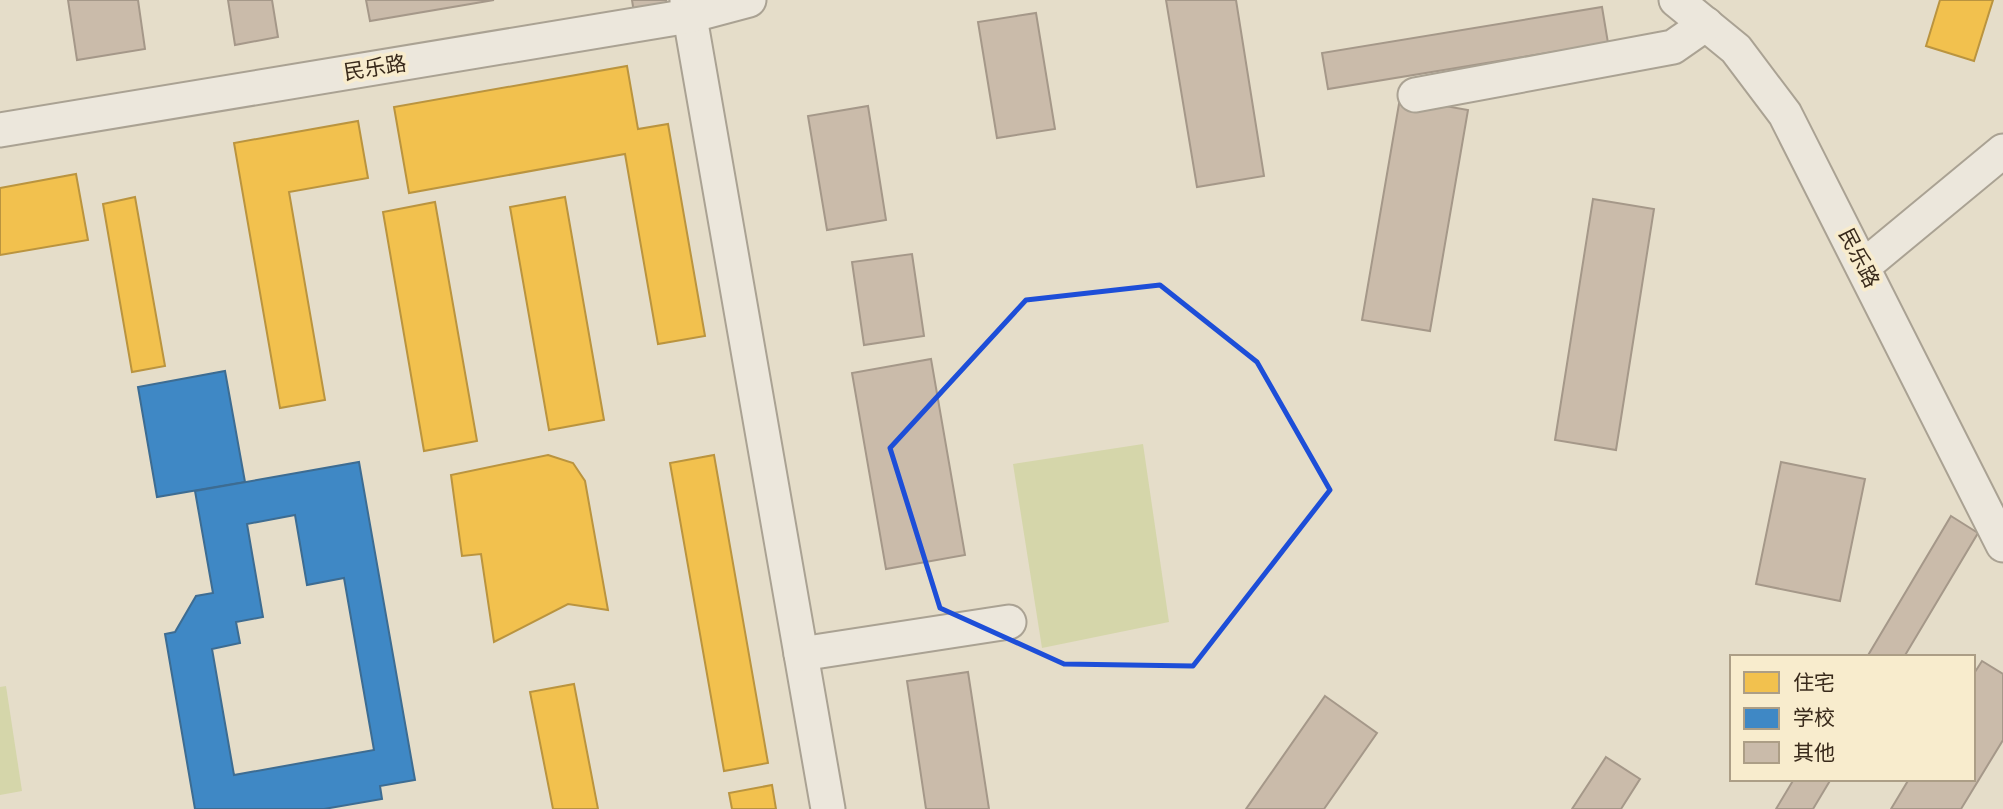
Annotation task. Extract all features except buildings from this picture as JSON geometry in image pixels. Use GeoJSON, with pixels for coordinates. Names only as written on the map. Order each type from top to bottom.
{"type":"FeatureCollection","features":[{"type":"Feature","properties":{"kind":"street","name":"民乐路"},"geometry":{"type":"LineString","coordinates":[[0,130],[688,8],[749,0]]}},
{"type":"Feature","properties":{"kind":"street","name":"民乐路"},"geometry":{"type":"LineString","coordinates":[[1676,0],[1736,49],[1785,114],[2003,545]]}},
{"type":"Feature","properties":{"kind":"street"},"geometry":{"type":"LineString","coordinates":[[688,8],[828,809]]}},
{"type":"Feature","properties":{"kind":"street"},"geometry":{"type":"LineString","coordinates":[[1415,95],[1673,47],[1706,24]]}},
{"type":"Feature","properties":{"kind":"street"},"geometry":{"type":"LineString","coordinates":[[1864,266],[2003,151]]}},
{"type":"Feature","properties":{"kind":"street"},"geometry":{"type":"LineString","coordinates":[[801,654],[1009,622]]}},
{"type":"Feature","properties":{"kind":"highlighted area"},"geometry":{"type":"Polygon","coordinates":[[[1160,285],[1257,362],[1330,490],[1193,666],[1064,664],[940,608],[890,448],[1026,300],[1160,285]]]}},
{"type":"Feature","properties":{"kind":"green space"},"geometry":{"type":"Polygon","coordinates":[[[1143,444],[1169,622],[1042,648],[1013,464],[1143,444]]]}},
{"type":"Feature","properties":{"kind":"green space"},"geometry":{"type":"Polygon","coordinates":[[[6,686],[22,791],[0,795],[0,687],[6,686]]]}}]}
